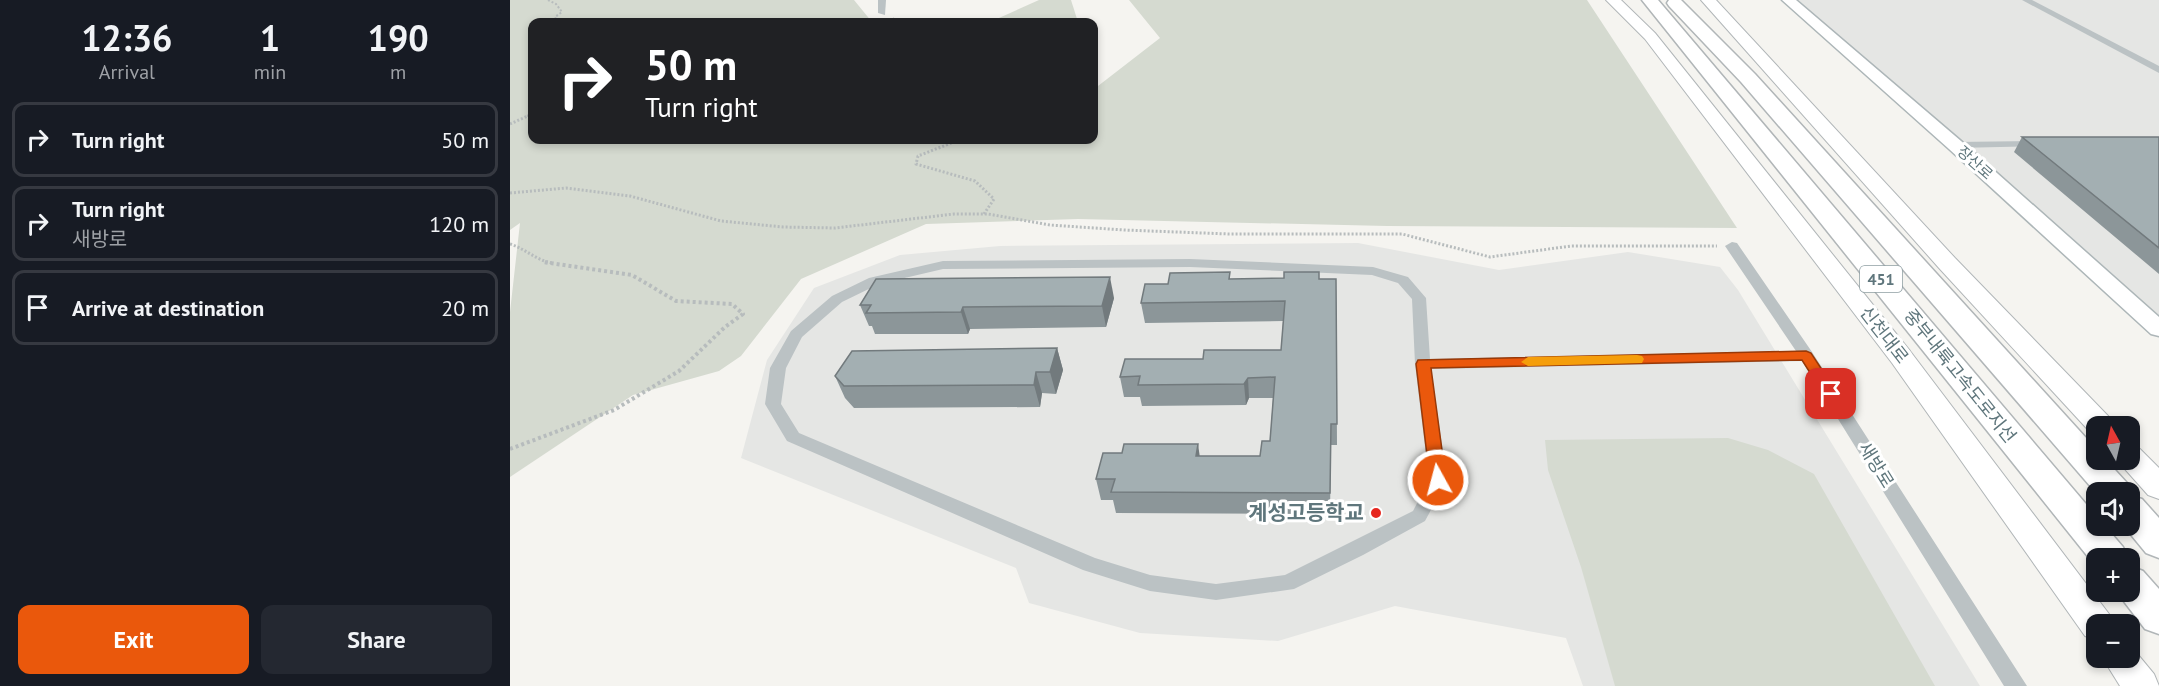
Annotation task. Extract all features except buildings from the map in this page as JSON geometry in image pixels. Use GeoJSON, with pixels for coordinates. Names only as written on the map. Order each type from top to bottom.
{"type":"FeatureCollection","features":[{"type":"Feature","properties":{"kind":"highway","name":"신천대로"},"geometry":{"type":"LineString","coordinates":[[1613,0],[1650,36],[1901,357],[2089,614]]}},
{"type":"Feature","properties":{"kind":"highway"},"geometry":{"type":"LineString","coordinates":[[1629,0],[1650,36]]}},
{"type":"Feature","properties":{"kind":"highway","name":"중부내륙고속도로지선"},"geometry":{"type":"LineString","coordinates":[[1650,0],[2102,548]]}},
{"type":"Feature","properties":{"kind":"highway","name":"중부내륙고속도로지선"},"geometry":{"type":"LineString","coordinates":[[1673,0],[1748,78],[2106,482]]}},
{"type":"Feature","properties":{"kind":"highway"},"geometry":{"type":"LineString","coordinates":[[1708,0],[1947,263],[2092,416]]}},
{"type":"Feature","properties":{"kind":"highway"},"geometry":{"type":"LineString","coordinates":[[2140,467],[2159,487]]}},
{"type":"Feature","properties":{"kind":"highway"},"geometry":{"type":"LineString","coordinates":[[2140,521],[2159,543]]}},
{"type":"Feature","properties":{"kind":"highway"},"geometry":{"type":"LineString","coordinates":[[2140,594],[2159,617]]}},
{"type":"Feature","properties":{"kind":"highway"},"geometry":{"type":"LineString","coordinates":[[2128,668],[2141,686]]}},
{"type":"Feature","properties":{"kind":"main road","name":"장산로"},"geometry":{"type":"LineString","coordinates":[[1788,0],[1955,145],[2159,329]]}},
{"type":"Feature","properties":{"kind":"street"},"geometry":{"type":"LineString","coordinates":[[882,0],[882,13]]}},
{"type":"Feature","properties":{"kind":"street"},"geometry":{"type":"LineString","coordinates":[[2026,0],[2159,70]]}},
{"type":"Feature","properties":{"kind":"street"},"geometry":{"type":"LineString","coordinates":[[1955,145],[2046,144]]}},
{"type":"Feature","properties":{"kind":"street","name":"새방로"},"geometry":{"type":"LineString","coordinates":[[1732,246],[1806,356],[2016,686]]}},
{"type":"Feature","properties":{"kind":"street"},"geometry":{"type":"LineString","coordinates":[[1190,263],[1373,271],[1403,280],[1419,297],[1423,364],[1438,480],[1419,516],[1356,550],[1287,583],[1216,592],[1150,583],[1090,564],[794,437],[773,404],[778,368],[796,334],[837,299],[874,280],[943,265],[1190,263]]}},
{"type":"Feature","properties":{"kind":"street"},"geometry":{"type":"LineString","coordinates":[[1423,364],[1806,356]]}},
{"type":"Feature","properties":{"kind":"path"},"geometry":{"type":"LineString","coordinates":[[548,0],[556,4],[562,12],[555,18]]}},
{"type":"Feature","properties":{"kind":"path"},"geometry":{"type":"LineString","coordinates":[[510,124],[528,116]]}},
{"type":"Feature","properties":{"kind":"path"},"geometry":{"type":"LineString","coordinates":[[950,144],[918,156],[916,164],[975,181],[994,199],[984,214]]}},
{"type":"Feature","properties":{"kind":"path"},"geometry":{"type":"LineString","coordinates":[[510,193],[566,188],[630,196],[721,221],[783,227],[835,228],[945,215],[984,214],[1050,225],[1124,230],[1229,234],[1402,234],[1490,257],[1571,246],[1732,246]]}},
{"type":"Feature","properties":{"kind":"path"},"geometry":{"type":"LineString","coordinates":[[510,244],[520,247],[543,262],[632,275],[676,301],[732,304],[742,314],[679,371],[614,410],[510,450]]}},
{"type":"Feature","properties":{"kind":"shaded area"},"geometry":{"type":"Polygon","coordinates":[[[510,0],[854,0],[869,18],[528,18],[528,144],[1098,144],[1098,86],[1160,38],[1129,0],[1587,0],[1737,228],[1387,226],[1078,219],[926,224],[801,279],[741,356],[719,371],[633,395],[510,477],[510,312],[520,223],[510,230],[510,0]]]}},
{"type":"Feature","properties":{"kind":"shaded area"},"geometry":{"type":"Polygon","coordinates":[[[1039,0],[1071,0],[1077,18],[999,18],[1039,0]]]}},
{"type":"Feature","properties":{"kind":"shaded area"},"geometry":{"type":"Polygon","coordinates":[[[1788,0],[2159,0],[2159,319],[1788,0]]]}},
{"type":"Feature","properties":{"kind":"shaded area","name":"계성고등학교"},"geometry":{"type":"Polygon","coordinates":[[[1358,243],[1499,270],[1628,252],[1720,267],[1738,290],[1980,686],[1583,686],[1566,638],[1395,606],[1278,641],[1140,633],[1029,603],[1016,568],[741,458],[767,360],[814,288],[900,255],[1000,246],[1358,243]]]}},
{"type":"Feature","properties":{"kind":"shaded area"},"geometry":{"type":"Polygon","coordinates":[[[1728,438],[1768,450],[1814,474],[1935,686],[1615,686],[1581,567],[1548,470],[1545,440],[1728,438]]]}},
{"type":"Feature","properties":{"kind":"slow traffic"},"geometry":{"type":"LineString","coordinates":[[1528,362],[1637,359]]}},
{"type":"Feature","properties":{"kind":"place","name":"계성고등학교"},"geometry":{"type":"Point","coordinates":[1376,513]}},
{"type":"Feature","properties":{"kind":"route"},"geometry":{"type":"LineString","coordinates":[[1438,480],[1423,364],[1806,356],[1831,394]]}}]}
